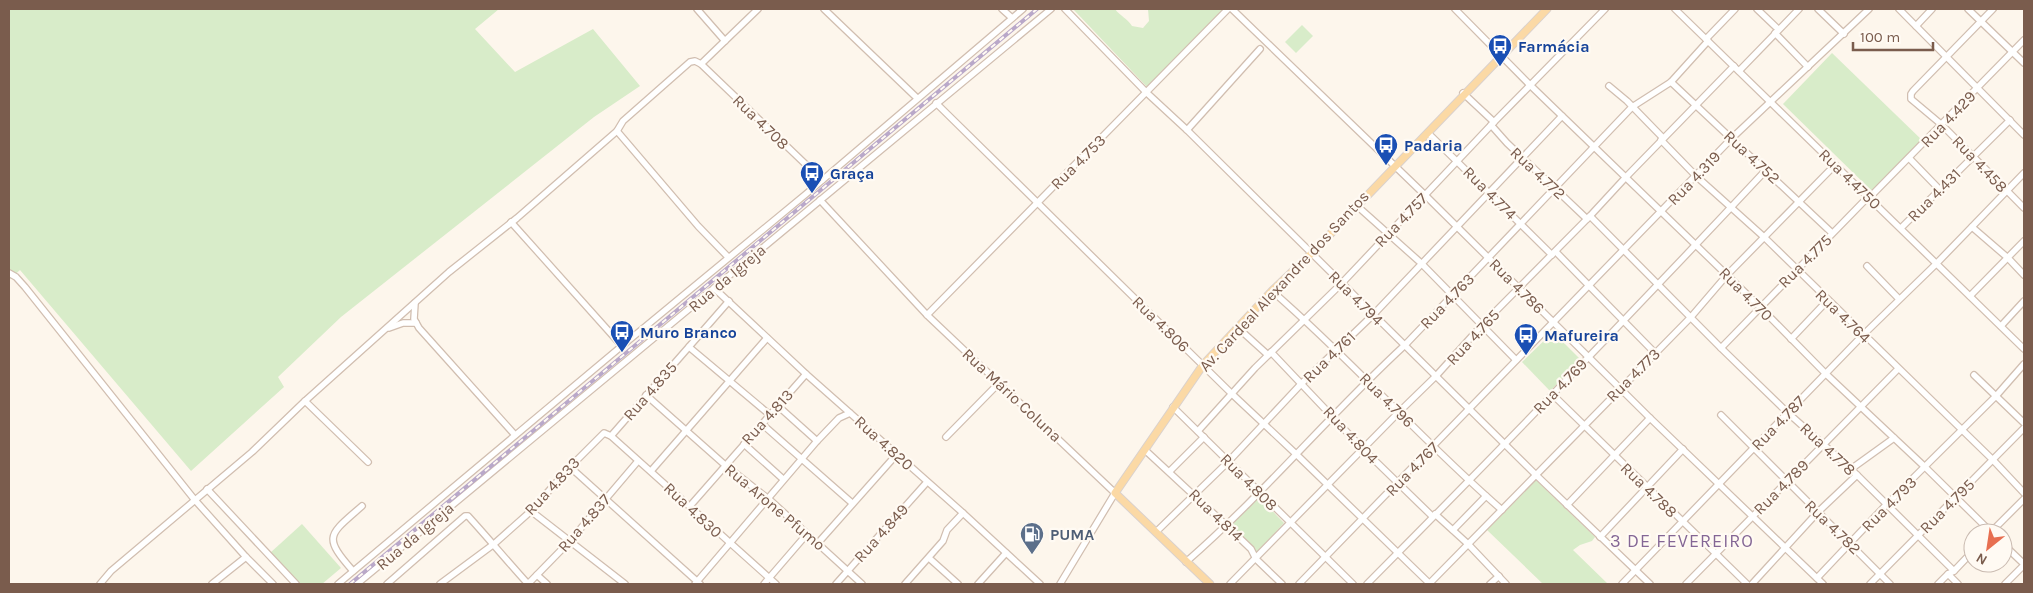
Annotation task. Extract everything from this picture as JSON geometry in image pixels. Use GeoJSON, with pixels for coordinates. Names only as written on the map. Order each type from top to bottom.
{"type":"FeatureCollection","features":[{"type":"Feature","properties":{"kind":"main road","name":"Av. Cardeal Alexandre dos Santos"},"geometry":{"type":"LineString","coordinates":[[1115,493],[1203,365],[1237,327],[1311,254],[1546,9]]}},
{"type":"Feature","properties":{"kind":"main road","name":"Rua Mário Coluna"},"geometry":{"type":"LineString","coordinates":[[1115,493],[1210,584]]}},
{"type":"Feature","properties":{"kind":"street"},"geometry":{"type":"LineString","coordinates":[[697,9],[725,41]]}},
{"type":"Feature","properties":{"kind":"street"},"geometry":{"type":"LineString","coordinates":[[100,584],[111,571],[252,452],[305,401],[449,272],[511,222],[616,131],[690,62],[695,61],[701,64],[758,9]]}},
{"type":"Feature","properties":{"kind":"street"},"geometry":{"type":"LineString","coordinates":[[824,9],[917,98]]}},
{"type":"Feature","properties":{"kind":"street"},"geometry":{"type":"LineString","coordinates":[[1002,9],[1012,18]]}},
{"type":"Feature","properties":{"kind":"street","name":"Rua da Igreja"},"geometry":{"type":"LineString","coordinates":[[338,584],[822,180],[917,98],[963,62],[1023,9]]}},
{"type":"Feature","properties":{"kind":"street","name":"Rua da Igreja"},"geometry":{"type":"LineString","coordinates":[[356,584],[1051,9]]}},
{"type":"Feature","properties":{"kind":"street","name":"Rua 4.794"},"geometry":{"type":"LineString","coordinates":[[1065,9],[1147,93],[1187,130],[1536,475],[1650,584]]}},
{"type":"Feature","properties":{"kind":"street","name":"Rua 4.753"},"geometry":{"type":"LineString","coordinates":[[927,315],[1230,9]]}},
{"type":"Feature","properties":{"kind":"street","name":"Rua 4.786"},"geometry":{"type":"LineString","coordinates":[[1230,9],[1425,195],[1650,418],[1823,584]]}},
{"type":"Feature","properties":{"kind":"street","name":"Rua 4.770"},"geometry":{"type":"LineString","coordinates":[[1455,9],[1502,54],[1530,85],[1981,523]]}},
{"type":"Feature","properties":{"kind":"street","name":"Rua 4.757"},"geometry":{"type":"LineString","coordinates":[[1198,431],[1304,318],[1342,283],[1605,9]]}},
{"type":"Feature","properties":{"kind":"street","name":"Rua 4.4750"},"geometry":{"type":"LineString","coordinates":[[1676,9],[2024,349]]}},
{"type":"Feature","properties":{"kind":"street","name":"Rua 4.763"},"geometry":{"type":"LineString","coordinates":[[1186,562],[1227,526],[1367,380],[1405,346],[1632,107],[1671,82],[1735,9]]}},
{"type":"Feature","properties":{"kind":"street"},"geometry":{"type":"LineString","coordinates":[[1757,9],[1808,67]]}},
{"type":"Feature","properties":{"kind":"street","name":"Rua 4.765"},"geometry":{"type":"LineString","coordinates":[[1230,584],[1436,376],[1482,325],[1589,218],[1695,105],[1799,9]]}},
{"type":"Feature","properties":{"kind":"street"},"geometry":{"type":"LineString","coordinates":[[1818,9],[1844,34]]}},
{"type":"Feature","properties":{"kind":"street","name":"Rua 4.319"},"geometry":{"type":"LineString","coordinates":[[1523,353],[1732,138],[1869,9]]}},
{"type":"Feature","properties":{"kind":"street"},"geometry":{"type":"LineString","coordinates":[[1899,9],[2024,136]]}},
{"type":"Feature","properties":{"kind":"street"},"geometry":{"type":"LineString","coordinates":[[1916,26],[1932,9]]}},
{"type":"Feature","properties":{"kind":"street"},"geometry":{"type":"LineString","coordinates":[[1968,9],[2024,63]]}},
{"type":"Feature","properties":{"kind":"street"},"geometry":{"type":"LineString","coordinates":[[1948,57],[1993,9]]}},
{"type":"Feature","properties":{"kind":"street","name":"Rua 4.429"},"geometry":{"type":"LineString","coordinates":[[1869,197],[1942,126],[2024,40]]}},
{"type":"Feature","properties":{"kind":"street"},"geometry":{"type":"LineString","coordinates":[[1187,130],[1260,49]]}},
{"type":"Feature","properties":{"kind":"street","name":"Rua 4.458"},"geometry":{"type":"LineString","coordinates":[[1948,57],[1911,94],[1911,99],[1942,126],[2024,208]]}},
{"type":"Feature","properties":{"kind":"street","name":"Rua 4.708"},"geometry":{"type":"LineString","coordinates":[[701,64],[822,180]]}},
{"type":"Feature","properties":{"kind":"street","name":"Rua 4.752"},"geometry":{"type":"LineString","coordinates":[[1671,82],[1832,233]]}},
{"type":"Feature","properties":{"kind":"street","name":"Rua 4.764"},"geometry":{"type":"LineString","coordinates":[[1609,86],[1632,107],[1696,176],[1764,237],[1827,301],[1993,460],[2024,493]]}},
{"type":"Feature","properties":{"kind":"street","name":"Rua 4.772"},"geometry":{"type":"LineString","coordinates":[[1464,94],[1523,158],[1624,251]]}},
{"type":"Feature","properties":{"kind":"street","name":"Rua 4.806"},"geometry":{"type":"LineString","coordinates":[[936,103],[1232,394],[1398,552],[1429,584]]}},
{"type":"Feature","properties":{"kind":"street","name":"Rua 4.761"},"geometry":{"type":"LineString","coordinates":[[1156,532],[1228,462],[1302,383],[1373,314],[1562,116]]}},
{"type":"Feature","properties":{"kind":"street","name":"Rua 4.431"},"geometry":{"type":"LineString","coordinates":[[1901,228],[2010,120]]}},
{"type":"Feature","properties":{"kind":"street"},"geometry":{"type":"LineString","coordinates":[[616,131],[698,226],[728,257]]}},
{"type":"Feature","properties":{"kind":"street","name":"Rua 4.774"},"geometry":{"type":"LineString","coordinates":[[1428,132],[1520,224],[1589,284],[1655,353]]}},
{"type":"Feature","properties":{"kind":"street"},"geometry":{"type":"LineString","coordinates":[[1910,158],[1940,190]]}},
{"type":"Feature","properties":{"kind":"street","name":"Rua 4.773"},"geometry":{"type":"LineString","coordinates":[[1429,584],[1691,317],[1727,275],[1836,165]]}},
{"type":"Feature","properties":{"kind":"street","name":"Rua 4.769"},"geometry":{"type":"LineString","coordinates":[[1367,584],[1468,480],[1506,444],[1623,320],[1697,246],[1766,170]]}},
{"type":"Feature","properties":{"kind":"street","name":"Rua 4.787"},"geometry":{"type":"LineString","coordinates":[[1622,584],[1863,335],[1972,228],[2024,173]]}},
{"type":"Feature","properties":{"kind":"street","name":"Rua 4.775"},"geometry":{"type":"LineString","coordinates":[[1721,348],[1869,197]]}},
{"type":"Feature","properties":{"kind":"street","name":"Rua Mário Coluna"},"geometry":{"type":"LineString","coordinates":[[820,200],[927,315],[1115,493]]}},
{"type":"Feature","properties":{"kind":"street"},"geometry":{"type":"LineString","coordinates":[[1356,205],[1421,263],[1516,360]]}},
{"type":"Feature","properties":{"kind":"street"},"geometry":{"type":"LineString","coordinates":[[511,222],[622,346]]}},
{"type":"Feature","properties":{"kind":"street"},"geometry":{"type":"LineString","coordinates":[[1972,228],[2008,258],[2024,275]]}},
{"type":"Feature","properties":{"kind":"street"},"geometry":{"type":"LineString","coordinates":[[1970,296],[2024,241]]}},
{"type":"Feature","properties":{"kind":"street","name":"Rua 4.778"},"geometry":{"type":"LineString","coordinates":[[1624,251],[1721,348],[1851,469],[1917,536],[1951,573],[1958,584]]}},
{"type":"Feature","properties":{"kind":"street"},"geometry":{"type":"LineString","coordinates":[[1867,266],[1899,299]]}},
{"type":"Feature","properties":{"kind":"street"},"geometry":{"type":"LineString","coordinates":[[9,273],[16,277],[25,287],[194,499],[273,584]]}},
{"type":"Feature","properties":{"kind":"street","name":"Rua 4.820"},"geometry":{"type":"LineString","coordinates":[[714,288],[842,407],[897,454],[1040,584]]}},
{"type":"Feature","properties":{"kind":"street","name":"Rua 4.796"},"geometry":{"type":"LineString","coordinates":[[1272,291],[1304,318],[1468,480],[1502,510]]}},
{"type":"Feature","properties":{"kind":"street"},"geometry":{"type":"LineString","coordinates":[[1791,339],[1827,301]]}},
{"type":"Feature","properties":{"kind":"street"},"geometry":{"type":"LineString","coordinates":[[2001,326],[2024,301]]}},
{"type":"Feature","properties":{"kind":"street","name":"Rua 4.835"},"geometry":{"type":"LineString","coordinates":[[611,436],[729,302]]}},
{"type":"Feature","properties":{"kind":"street"},"geometry":{"type":"LineString","coordinates":[[415,303],[414,314],[416,323],[515,435]]}},
{"type":"Feature","properties":{"kind":"street"},"geometry":{"type":"LineString","coordinates":[[387,329],[403,324],[416,323]]}},
{"type":"Feature","properties":{"kind":"street","name":"Rua 4.804"},"geometry":{"type":"LineString","coordinates":[[1237,327],[1302,383],[1398,484],[1453,530],[1506,584]]}},
{"type":"Feature","properties":{"kind":"street"},"geometry":{"type":"LineString","coordinates":[[651,471],[767,338]]}},
{"type":"Feature","properties":{"kind":"street"},"geometry":{"type":"LineString","coordinates":[[689,347],[770,415]]}},
{"type":"Feature","properties":{"kind":"street","name":"Rua 4.767"},"geometry":{"type":"LineString","coordinates":[[1299,584],[1434,447],[1523,353]]}},
{"type":"Feature","properties":{"kind":"street","name":"Rua 4.793"},"geometry":{"type":"LineString","coordinates":[[1817,578],[1886,505],[1996,396],[2024,364]]}},
{"type":"Feature","properties":{"kind":"street","name":"Rua 4.789"},"geometry":{"type":"LineString","coordinates":[[1686,584],[1898,369]]}},
{"type":"Feature","properties":{"kind":"street","name":"Rua 4.813"},"geometry":{"type":"LineString","coordinates":[[690,506],[806,374]]}},
{"type":"Feature","properties":{"kind":"street"},"geometry":{"type":"LineString","coordinates":[[1974,375],[2024,423]]}},
{"type":"Feature","properties":{"kind":"street"},"geometry":{"type":"LineString","coordinates":[[946,437],[999,383]]}},
{"type":"Feature","properties":{"kind":"street","name":"Rua 4.788"},"geometry":{"type":"LineString","coordinates":[[1552,394],[1746,584]]}},
{"type":"Feature","properties":{"kind":"street","name":"Rua Arone Pfumo"},"geometry":{"type":"LineString","coordinates":[[646,395],[725,465],[818,543],[862,584]]}},
{"type":"Feature","properties":{"kind":"street"},"geometry":{"type":"LineString","coordinates":[[305,401],[368,462]]}},
{"type":"Feature","properties":{"kind":"street"},"geometry":{"type":"LineString","coordinates":[[778,406],[816,441]]}},
{"type":"Feature","properties":{"kind":"street"},"geometry":{"type":"LineString","coordinates":[[839,418],[842,407]]}},
{"type":"Feature","properties":{"kind":"street","name":"Rua 4.808"},"geometry":{"type":"LineString","coordinates":[[1173,407],[1353,584]]}},
{"type":"Feature","properties":{"kind":"street"},"geometry":{"type":"LineString","coordinates":[[570,467],[697,583],[816,441],[839,418],[850,413]]}},
{"type":"Feature","properties":{"kind":"street","name":"Rua 4.782"},"geometry":{"type":"LineString","coordinates":[[1721,415],[1890,584]]}},
{"type":"Feature","properties":{"kind":"street"},"geometry":{"type":"LineString","coordinates":[[1567,505],[1650,418]]}},
{"type":"Feature","properties":{"kind":"street"},"geometry":{"type":"LineString","coordinates":[[762,424],[852,503]]}},
{"type":"Feature","properties":{"kind":"street","name":"Rua 4.795"},"geometry":{"type":"LineString","coordinates":[[1870,584],[2024,428]]}},
{"type":"Feature","properties":{"kind":"street","name":"Rua 4.833"},"geometry":{"type":"LineString","coordinates":[[440,584],[494,544],[531,510],[600,436],[604,433],[611,436]]}},
{"type":"Feature","properties":{"kind":"street","name":"Rua 4.830"},"geometry":{"type":"LineString","coordinates":[[611,436],[776,584]]}},
{"type":"Feature","properties":{"kind":"street"},"geometry":{"type":"LineString","coordinates":[[1170,471],[1204,437]]}},
{"type":"Feature","properties":{"kind":"street"},"geometry":{"type":"LineString","coordinates":[[1851,469],[1894,438]]}},
{"type":"Feature","properties":{"kind":"street"},"geometry":{"type":"LineString","coordinates":[[744,444],[783,479]]}},
{"type":"Feature","properties":{"kind":"street"},"geometry":{"type":"LineString","coordinates":[[1600,537],[1683,449]]}},
{"type":"Feature","properties":{"kind":"street","name":"Rua 4.814"},"geometry":{"type":"LineString","coordinates":[[1145,450],[1195,494],[1282,584]]}},
{"type":"Feature","properties":{"kind":"street"},"geometry":{"type":"LineString","coordinates":[[818,543],[897,454]]}},
{"type":"Feature","properties":{"kind":"street","name":"Rua 4.837"},"geometry":{"type":"LineString","coordinates":[[528,584],[570,540],[638,461]]}},
{"type":"Feature","properties":{"kind":"street"},"geometry":{"type":"LineString","coordinates":[[1752,584],[1818,512],[1857,475]]}},
{"type":"Feature","properties":{"kind":"street","name":"Rua 4.849"},"geometry":{"type":"LineString","coordinates":[[836,584],[927,482]]}},
{"type":"Feature","properties":{"kind":"street"},"geometry":{"type":"LineString","coordinates":[[207,489],[296,584]]}},
{"type":"Feature","properties":{"kind":"street","name":"Av. Cardeal Alexandre dos Santos"},"geometry":{"type":"LineString","coordinates":[[1060,584],[1115,493]]}},
{"type":"Feature","properties":{"kind":"street"},"geometry":{"type":"LineString","coordinates":[[1453,530],[1486,496]]}},
{"type":"Feature","properties":{"kind":"street"},"geometry":{"type":"LineString","coordinates":[[2001,523],[2024,499]]}},
{"type":"Feature","properties":{"kind":"street"},"geometry":{"type":"LineString","coordinates":[[353,572],[336,550],[332,538],[335,530],[362,506]]}},
{"type":"Feature","properties":{"kind":"street"},"geometry":{"type":"LineString","coordinates":[[531,510],[625,584]]}},
{"type":"Feature","properties":{"kind":"street"},"geometry":{"type":"LineString","coordinates":[[905,584],[943,541],[951,526],[962,513]]}},
{"type":"Feature","properties":{"kind":"street"},"geometry":{"type":"LineString","coordinates":[[386,584],[462,516],[468,516],[494,544],[500,555],[528,584]]}},
{"type":"Feature","properties":{"kind":"street"},"geometry":{"type":"LineString","coordinates":[[764,584],[807,534]]}},
{"type":"Feature","properties":{"kind":"street"},"geometry":{"type":"LineString","coordinates":[[978,584],[1006,553]]}},
{"type":"Feature","properties":{"kind":"street"},"geometry":{"type":"LineString","coordinates":[[2005,584],[2024,565],[2013,554]]}},
{"type":"Feature","properties":{"kind":"street"},"geometry":{"type":"LineString","coordinates":[[212,584],[246,557]]}},
{"type":"Feature","properties":{"kind":"street"},"geometry":{"type":"LineString","coordinates":[[929,558],[958,584]]}},
{"type":"Feature","properties":{"kind":"street"},"geometry":{"type":"LineString","coordinates":[[1938,584],[1963,561]]}},
{"type":"Feature","properties":{"kind":"street"},"geometry":{"type":"LineString","coordinates":[[537,575],[547,584]]}},
{"type":"Feature","properties":{"kind":"street"},"geometry":{"type":"LineString","coordinates":[[1490,584],[1498,576]]}},
{"type":"Feature","properties":{"kind":"green space"},"geometry":{"type":"Polygon","coordinates":[[[9,9],[499,9],[475,29],[515,72],[593,29],[640,86],[594,117],[341,317],[278,377],[284,387],[191,471],[20,270],[9,280],[9,9]]]}},
{"type":"Feature","properties":{"kind":"green space"},"geometry":{"type":"Polygon","coordinates":[[[1073,9],[1115,9],[1132,26],[1143,28],[1149,21],[1148,9],[1228,9],[1148,88],[1073,9]]]}},
{"type":"Feature","properties":{"kind":"green space"},"geometry":{"type":"Polygon","coordinates":[[[1302,25],[1313,36],[1296,53],[1285,42],[1302,25]]]}},
{"type":"Feature","properties":{"kind":"green space"},"geometry":{"type":"Polygon","coordinates":[[[1832,53],[1925,143],[1874,193],[1783,104],[1832,53]]]}},
{"type":"Feature","properties":{"kind":"green space"},"geometry":{"type":"Polygon","coordinates":[[[1553,332],[1581,360],[1550,391],[1522,362],[1553,332]]]}},
{"type":"Feature","properties":{"kind":"green space"},"geometry":{"type":"Polygon","coordinates":[[[1536,480],[1595,537],[1592,541],[1580,545],[1573,550],[1608,584],[1543,584],[1487,530],[1536,480]]]}},
{"type":"Feature","properties":{"kind":"green space"},"geometry":{"type":"Polygon","coordinates":[[[1259,497],[1284,523],[1256,553],[1229,527],[1259,497]]]}},
{"type":"Feature","properties":{"kind":"green space"},"geometry":{"type":"Polygon","coordinates":[[[302,524],[341,568],[322,584],[298,584],[270,553],[302,524]]]}},
{"type":"Feature","properties":{"kind":"railway"},"geometry":{"type":"LineString","coordinates":[[350,584],[1037,9]]}},
{"type":"Feature","properties":{"kind":"place","name":"Farmácia"},"geometry":{"type":"Point","coordinates":[1500,67]}},
{"type":"Feature","properties":{"kind":"place","name":"Padaria"},"geometry":{"type":"Point","coordinates":[1386,166]}},
{"type":"Feature","properties":{"kind":"place","name":"Graça"},"geometry":{"type":"Point","coordinates":[812,194]}},
{"type":"Feature","properties":{"kind":"place","name":"Muro Branco"},"geometry":{"type":"Point","coordinates":[622,353]}},
{"type":"Feature","properties":{"kind":"place","name":"Mafureira"},"geometry":{"type":"Point","coordinates":[1526,356]}},
{"type":"Feature","properties":{"kind":"place","name":"PUMA"},"geometry":{"type":"Point","coordinates":[1032,555]}},
{"type":"Feature","properties":{"kind":"district","name":"3 DE FEVEREIRO"},"geometry":{"type":"Point","coordinates":[1682,541]}}]}
